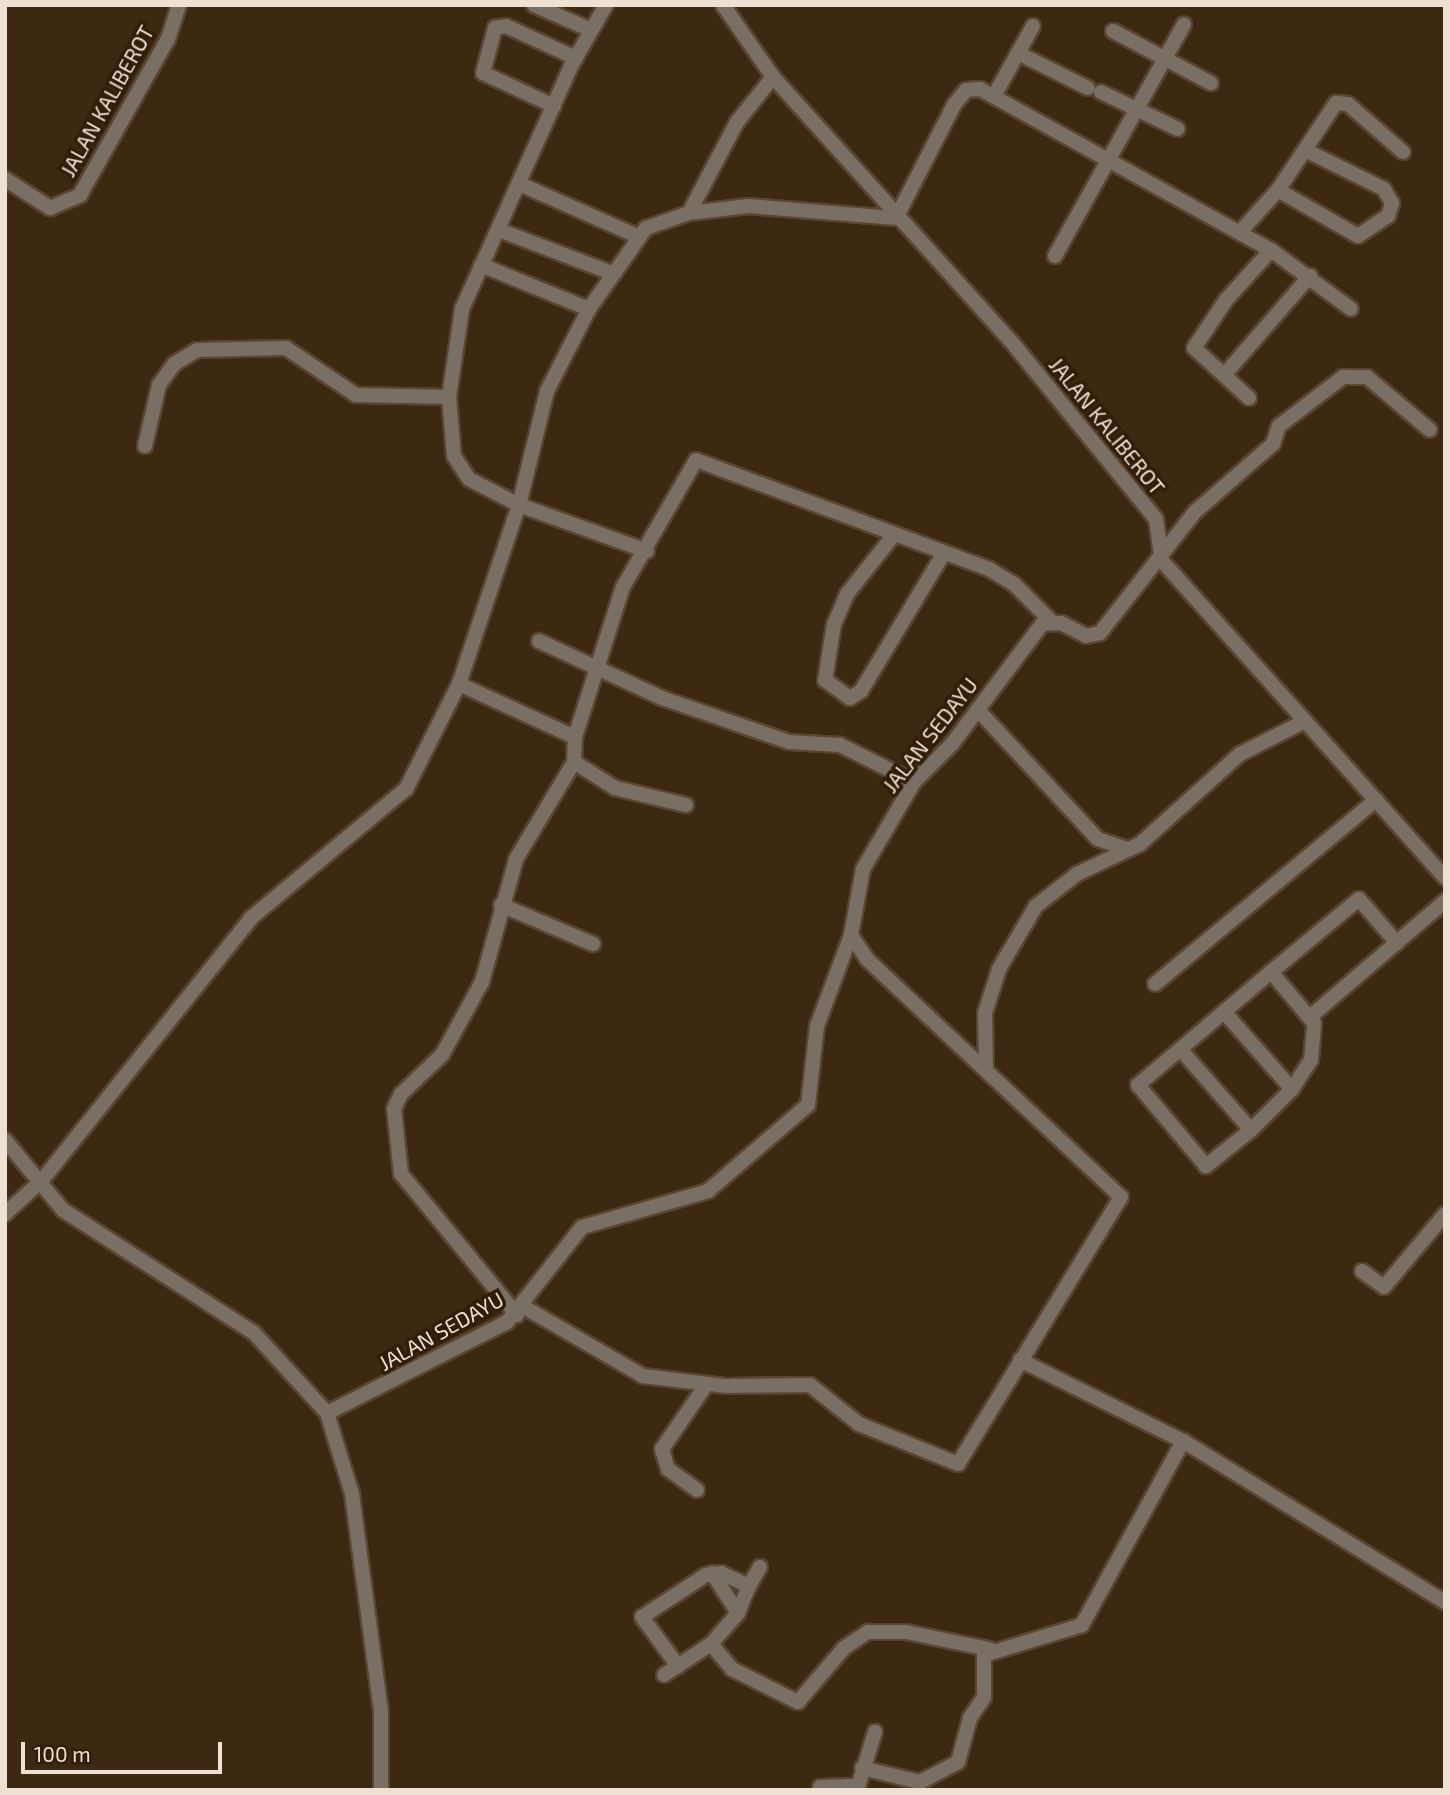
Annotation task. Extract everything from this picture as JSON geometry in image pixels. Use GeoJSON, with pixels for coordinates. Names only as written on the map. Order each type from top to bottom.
{"type":"FeatureCollection","features":[{"type":"Feature","properties":{"kind":"street","name":"JALAN KALIBEROT"},"geometry":{"type":"LineString","coordinates":[[5,179],[38,202],[61,208],[80,195],[168,39],[179,5]]}},
{"type":"Feature","properties":{"kind":"street"},"geometry":{"type":"LineString","coordinates":[[534,5],[589,29]]}},
{"type":"Feature","properties":{"kind":"street"},"geometry":{"type":"LineString","coordinates":[[606,5],[589,29],[522,185],[481,265],[461,314],[449,397],[460,471],[519,505],[647,551]]}},
{"type":"Feature","properties":{"kind":"street","name":"JALAN KALIBEROT"},"geometry":{"type":"LineString","coordinates":[[723,5],[773,77],[896,218],[1010,340],[1156,519],[1162,562]]}},
{"type":"Feature","properties":{"kind":"street"},"geometry":{"type":"LineString","coordinates":[[1055,256],[1184,24]]}},
{"type":"Feature","properties":{"kind":"street"},"geometry":{"type":"LineString","coordinates":[[554,106],[483,73],[495,28],[506,26],[576,58]]}},
{"type":"Feature","properties":{"kind":"street"},"geometry":{"type":"LineString","coordinates":[[994,96],[1034,26]]}},
{"type":"Feature","properties":{"kind":"street"},"geometry":{"type":"LineString","coordinates":[[1113,31],[1211,83]]}},
{"type":"Feature","properties":{"kind":"street"},"geometry":{"type":"LineString","coordinates":[[1018,53],[1178,130]]}},
{"type":"Feature","properties":{"kind":"street"},"geometry":{"type":"LineString","coordinates":[[689,213],[737,122],[773,77]]}},
{"type":"Feature","properties":{"kind":"street"},"geometry":{"type":"LineString","coordinates":[[5,1214],[43,1179],[251,918],[406,789],[459,684],[519,505],[547,391],[589,309],[636,236],[689,213],[749,206],[896,218],[961,96],[971,88],[994,96],[1271,250],[1310,276],[1351,309]]}},
{"type":"Feature","properties":{"kind":"street"},"geometry":{"type":"LineString","coordinates":[[1240,232],[1278,190],[1327,111],[1342,103],[1403,152]]}},
{"type":"Feature","properties":{"kind":"street"},"geometry":{"type":"LineString","coordinates":[[1278,190],[1358,236],[1388,216],[1392,203],[1384,189],[1305,150]]}},
{"type":"Feature","properties":{"kind":"street"},"geometry":{"type":"LineString","coordinates":[[522,185],[636,236]]}},
{"type":"Feature","properties":{"kind":"street"},"geometry":{"type":"LineString","coordinates":[[499,230],[614,274]]}},
{"type":"Feature","properties":{"kind":"street"},"geometry":{"type":"LineString","coordinates":[[1249,398],[1194,348],[1226,300],[1271,250]]}},
{"type":"Feature","properties":{"kind":"street"},"geometry":{"type":"LineString","coordinates":[[481,265],[589,309]]}},
{"type":"Feature","properties":{"kind":"street"},"geometry":{"type":"LineString","coordinates":[[1225,374],[1310,276]]}},
{"type":"Feature","properties":{"kind":"street"},"geometry":{"type":"LineString","coordinates":[[145,446],[159,385],[174,364],[197,349],[286,348],[356,395],[449,397]]}},
{"type":"Feature","properties":{"kind":"street"},"geometry":{"type":"LineString","coordinates":[[851,934],[867,959],[986,1066],[1121,1197],[956,1465],[859,1424],[810,1385],[706,1385],[643,1376],[521,1311],[408,1185],[393,1149],[396,1101],[442,1055],[482,982],[501,905],[516,859],[574,762],[575,737],[623,587],[647,551],[696,460],[1003,576],[1051,621],[1086,636],[1100,633],[1162,562],[1195,512],[1273,444],[1279,426],[1343,377],[1367,377],[1430,430]]}},
{"type":"Feature","properties":{"kind":"street"},"geometry":{"type":"LineString","coordinates":[[893,536],[847,594],[834,624],[825,680],[850,698],[861,691],[944,553]]}},
{"type":"Feature","properties":{"kind":"street"},"geometry":{"type":"LineString","coordinates":[[1162,562],[1445,878]]}},
{"type":"Feature","properties":{"kind":"street","name":"JALAN SEDAYU"},"geometry":{"type":"LineString","coordinates":[[327,1413],[384,1387],[403,1374],[521,1311],[582,1227],[708,1191],[808,1105],[817,1026],[851,934],[863,869],[914,782],[978,710],[1034,632],[1051,621]]}},
{"type":"Feature","properties":{"kind":"street"},"geometry":{"type":"LineString","coordinates":[[539,641],[662,698],[789,742],[840,745],[914,782]]}},
{"type":"Feature","properties":{"kind":"street"},"geometry":{"type":"LineString","coordinates":[[459,684],[575,737]]}},
{"type":"Feature","properties":{"kind":"street"},"geometry":{"type":"LineString","coordinates":[[978,710],[1098,839],[1127,849]]}},
{"type":"Feature","properties":{"kind":"street"},"geometry":{"type":"LineString","coordinates":[[986,1066],[985,1013],[1018,934],[1057,890],[1127,849],[1240,754],[1305,721]]}},
{"type":"Feature","properties":{"kind":"street"},"geometry":{"type":"LineString","coordinates":[[574,762],[615,788],[686,805]]}},
{"type":"Feature","properties":{"kind":"street"},"geometry":{"type":"LineString","coordinates":[[1155,984],[1376,800]]}},
{"type":"Feature","properties":{"kind":"street"},"geometry":{"type":"LineString","coordinates":[[1271,972],[1311,1016],[1311,1060],[1292,1089],[1251,1130],[1206,1166],[1138,1085],[1181,1051],[1271,972],[1359,899],[1398,943]]}},
{"type":"Feature","properties":{"kind":"street"},"geometry":{"type":"LineString","coordinates":[[1311,1016],[1445,901]]}},
{"type":"Feature","properties":{"kind":"street"},"geometry":{"type":"LineString","coordinates":[[501,905],[593,944]]}},
{"type":"Feature","properties":{"kind":"street"},"geometry":{"type":"LineString","coordinates":[[1226,1013],[1292,1089]]}},
{"type":"Feature","properties":{"kind":"street"},"geometry":{"type":"LineString","coordinates":[[1181,1051],[1251,1130]]}},
{"type":"Feature","properties":{"kind":"street"},"geometry":{"type":"LineString","coordinates":[[5,1140],[43,1179],[63,1210],[108,1244],[261,1339],[327,1413],[352,1494],[381,1712],[381,1790]]}},
{"type":"Feature","properties":{"kind":"street"},"geometry":{"type":"LineString","coordinates":[[1362,1271],[1384,1287],[1445,1214]]}},
{"type":"Feature","properties":{"kind":"street"},"geometry":{"type":"LineString","coordinates":[[1020,1360],[1183,1441],[1445,1602]]}},
{"type":"Feature","properties":{"kind":"street"},"geometry":{"type":"LineString","coordinates":[[697,1490],[668,1469],[662,1449],[706,1385]]}},
{"type":"Feature","properties":{"kind":"street"},"geometry":{"type":"LineString","coordinates":[[711,1644],[732,1670],[798,1702],[853,1639],[868,1632],[906,1632],[989,1649],[1082,1625],[1183,1441]]}},
{"type":"Feature","properties":{"kind":"street"},"geometry":{"type":"LineString","coordinates":[[664,1675],[711,1644],[738,1613],[760,1567]]}},
{"type":"Feature","properties":{"kind":"street"},"geometry":{"type":"LineString","coordinates":[[712,1573],[749,1586]]}},
{"type":"Feature","properties":{"kind":"street"},"geometry":{"type":"LineString","coordinates":[[712,1573],[738,1613]]}},
{"type":"Feature","properties":{"kind":"street"},"geometry":{"type":"LineString","coordinates":[[678,1666],[642,1617],[712,1573]]}},
{"type":"Feature","properties":{"kind":"street"},"geometry":{"type":"LineString","coordinates":[[862,1768],[920,1782],[958,1762],[970,1718],[984,1696],[981,1662],[989,1649]]}},
{"type":"Feature","properties":{"kind":"street"},"geometry":{"type":"LineString","coordinates":[[820,1787],[857,1788],[875,1732]]}}]}
